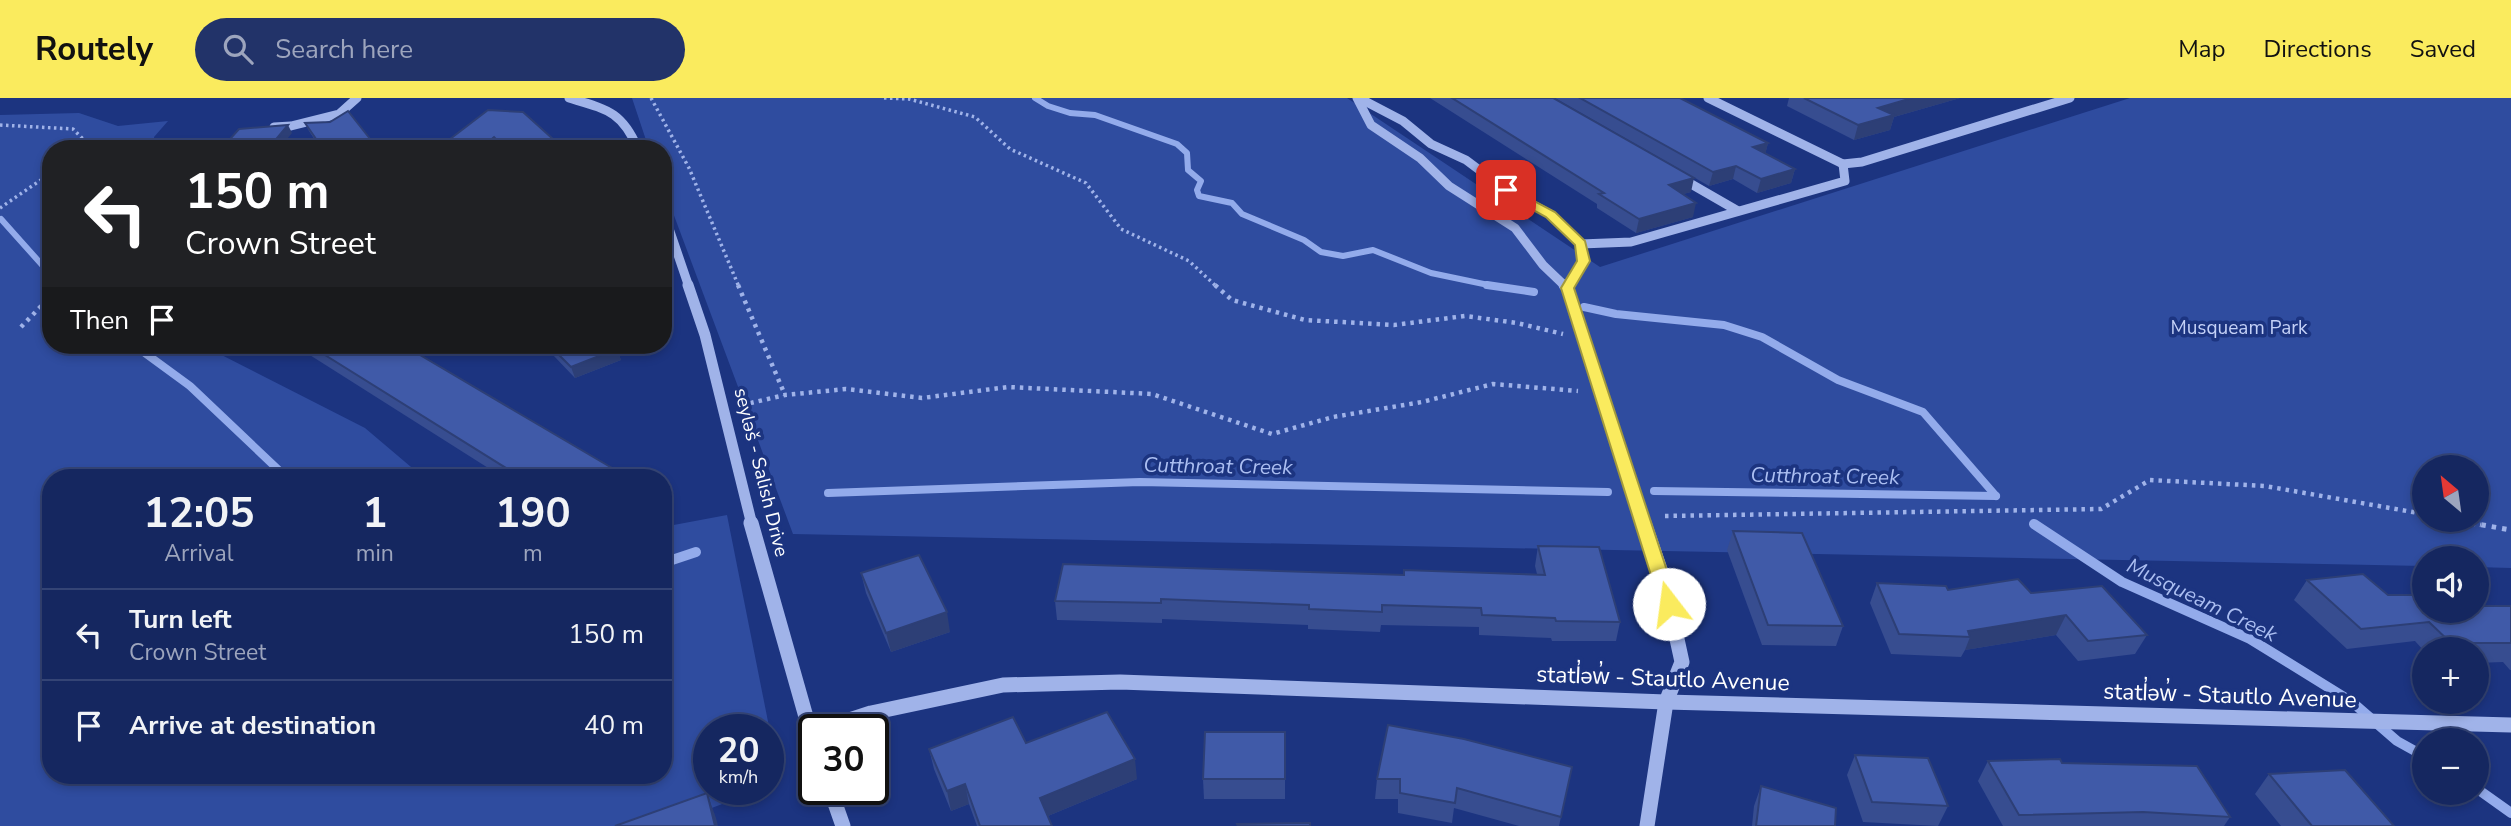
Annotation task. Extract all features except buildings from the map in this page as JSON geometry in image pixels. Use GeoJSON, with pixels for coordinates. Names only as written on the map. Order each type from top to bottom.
{"type":"FeatureCollection","features":[{"type":"Feature","properties":{"kind":"street"},"geometry":{"type":"LineString","coordinates":[[259,128],[291,126],[339,114],[357,98]]}},
{"type":"Feature","properties":{"kind":"street"},"geometry":{"type":"LineString","coordinates":[[569,98],[617,112],[631,129],[635,140]]}},
{"type":"Feature","properties":{"kind":"street"},"geometry":{"type":"LineString","coordinates":[[1358,98],[1403,121],[1431,144],[1466,160],[1506,190],[1550,214],[1581,244],[1584,261],[1568,288]]}},
{"type":"Feature","properties":{"kind":"street"},"geometry":{"type":"LineString","coordinates":[[1358,98],[1371,125],[1420,158],[1449,186],[1515,228],[1543,265],[1568,288],[1665,583],[1682,662],[1666,702],[1647,826]]}},
{"type":"Feature","properties":{"kind":"street"},"geometry":{"type":"LineString","coordinates":[[1708,98],[1843,164],[1862,162],[2055,100],[2070,98]]}},
{"type":"Feature","properties":{"kind":"street"},"geometry":{"type":"LineString","coordinates":[[1581,244],[1631,242],[1845,181],[1843,164]]}},
{"type":"Feature","properties":{"kind":"street"},"geometry":{"type":"LineString","coordinates":[[1669,171],[1738,211]]}},
{"type":"Feature","properties":{"kind":"street","name":"seyləš - Salish Drive"},"geometry":{"type":"LineString","coordinates":[[672,238],[705,335],[747,507],[808,714]]}},
{"type":"Feature","properties":{"kind":"street","name":"statl̓əw̓ - Stautlo Avenue"},"geometry":{"type":"LineString","coordinates":[[868,714],[1003,685],[1120,682],[1666,702],[2511,725]]}},
{"type":"Feature","properties":{"kind":"street"},"geometry":{"type":"LineString","coordinates":[[836,805],[843,826]]}},
{"type":"Feature","properties":{"kind":"path"},"geometry":{"type":"LineString","coordinates":[[651,98],[689,168],[785,395]]}},
{"type":"Feature","properties":{"kind":"path"},"geometry":{"type":"LineString","coordinates":[[884,98],[909,99],[975,117],[1010,149],[1086,183],[1121,229],[1189,261],[1232,300],[1305,320],[1394,326],[1465,316],[1517,323],[1583,338]]}},
{"type":"Feature","properties":{"kind":"path"},"geometry":{"type":"LineString","coordinates":[[0,125],[73,129],[83,140]]}},
{"type":"Feature","properties":{"kind":"path"},"geometry":{"type":"LineString","coordinates":[[0,208],[42,180]]}},
{"type":"Feature","properties":{"kind":"path"},"geometry":{"type":"LineString","coordinates":[[21,327],[42,305]]}},
{"type":"Feature","properties":{"kind":"path"},"geometry":{"type":"LineString","coordinates":[[724,410],[785,395],[846,389],[922,398],[1008,387],[1152,394],[1272,434],[1333,417],[1422,402],[1493,384],[1577,389],[1581,402]]}},
{"type":"Feature","properties":{"kind":"path"},"geometry":{"type":"LineString","coordinates":[[1642,516],[2101,509],[2150,480],[2265,486],[2412,512]]}},
{"type":"Feature","properties":{"kind":"path"},"geometry":{"type":"LineString","coordinates":[[2489,526],[2511,530]]}},
{"type":"Feature","properties":{"kind":"green space","name":"Musqueam Park"},"geometry":{"type":"Polygon","coordinates":[[[632,98],[1347,98],[1600,267],[2130,98],[2511,98],[2511,568],[2489,567],[2489,546],[2412,546],[2412,566],[793,534],[672,210],[672,140],[646,140],[632,98]]]}},
{"type":"Feature","properties":{"kind":"green space"},"geometry":{"type":"Polygon","coordinates":[[[79,113],[118,126],[168,121],[154,137],[154,140],[42,140],[42,354],[220,354],[365,428],[413,469],[42,469],[42,784],[672,784],[672,525],[727,515],[767,714],[693,714],[693,805],[720,805],[664,826],[0,826],[0,115],[79,113]]]}},
{"type":"Feature","properties":{"kind":"waterway","name":"Musqueam Creek"},"geometry":{"type":"LineString","coordinates":[[1035,98],[1048,106],[1070,113],[1095,115],[1177,144],[1187,153],[1188,170],[1201,181],[1197,190],[1199,196],[1232,203],[1242,214],[1304,240],[1321,252],[1343,256],[1373,250],[1431,273],[1492,286]]}},
{"type":"Feature","properties":{"kind":"waterway","name":"Cutthroat Creek"},"geometry":{"type":"LineString","coordinates":[[1,219],[42,265]]}},
{"type":"Feature","properties":{"kind":"waterway","name":"Musqueam Creek"},"geometry":{"type":"LineString","coordinates":[[1487,285],[1492,286]]}},
{"type":"Feature","properties":{"kind":"waterway","name":"Musqueam Creek"},"geometry":{"type":"LineString","coordinates":[[1492,286],[1534,292]]}},
{"type":"Feature","properties":{"kind":"waterway","name":"Musqueam Creek"},"geometry":{"type":"LineString","coordinates":[[1492,286],[1498,287]]}},
{"type":"Feature","properties":{"kind":"waterway","name":"Musqueam Creek"},"geometry":{"type":"LineString","coordinates":[[1584,307],[1616,314],[1724,325],[1762,337],[1838,380],[1923,412],[1996,496],[1654,491]]}},
{"type":"Feature","properties":{"kind":"waterway","name":"Cutthroat Creek"},"geometry":{"type":"LineString","coordinates":[[146,354],[190,386],[278,469]]}},
{"type":"Feature","properties":{"kind":"waterway","name":"Cutthroat Creek"},"geometry":{"type":"LineString","coordinates":[[828,493],[1140,482],[1608,492]]}},
{"type":"Feature","properties":{"kind":"waterway","name":"Musqueam Creek"},"geometry":{"type":"LineString","coordinates":[[2034,524],[2122,582],[2250,639],[2352,702],[2397,741],[2412,749]]}},
{"type":"Feature","properties":{"kind":"waterway","name":"Cutthroat Creek"},"geometry":{"type":"LineString","coordinates":[[672,560],[696,552]]}},
{"type":"Feature","properties":{"kind":"waterway","name":"Musqueam Creek"},"geometry":{"type":"LineString","coordinates":[[2489,797],[2511,813]]}},
{"type":"Feature","properties":{"kind":"route"},"geometry":{"type":"LineString","coordinates":[[1506,190],[1550,214],[1581,244],[1584,261],[1568,288],[1591,365],[1665,583],[1669,604]]}}]}
